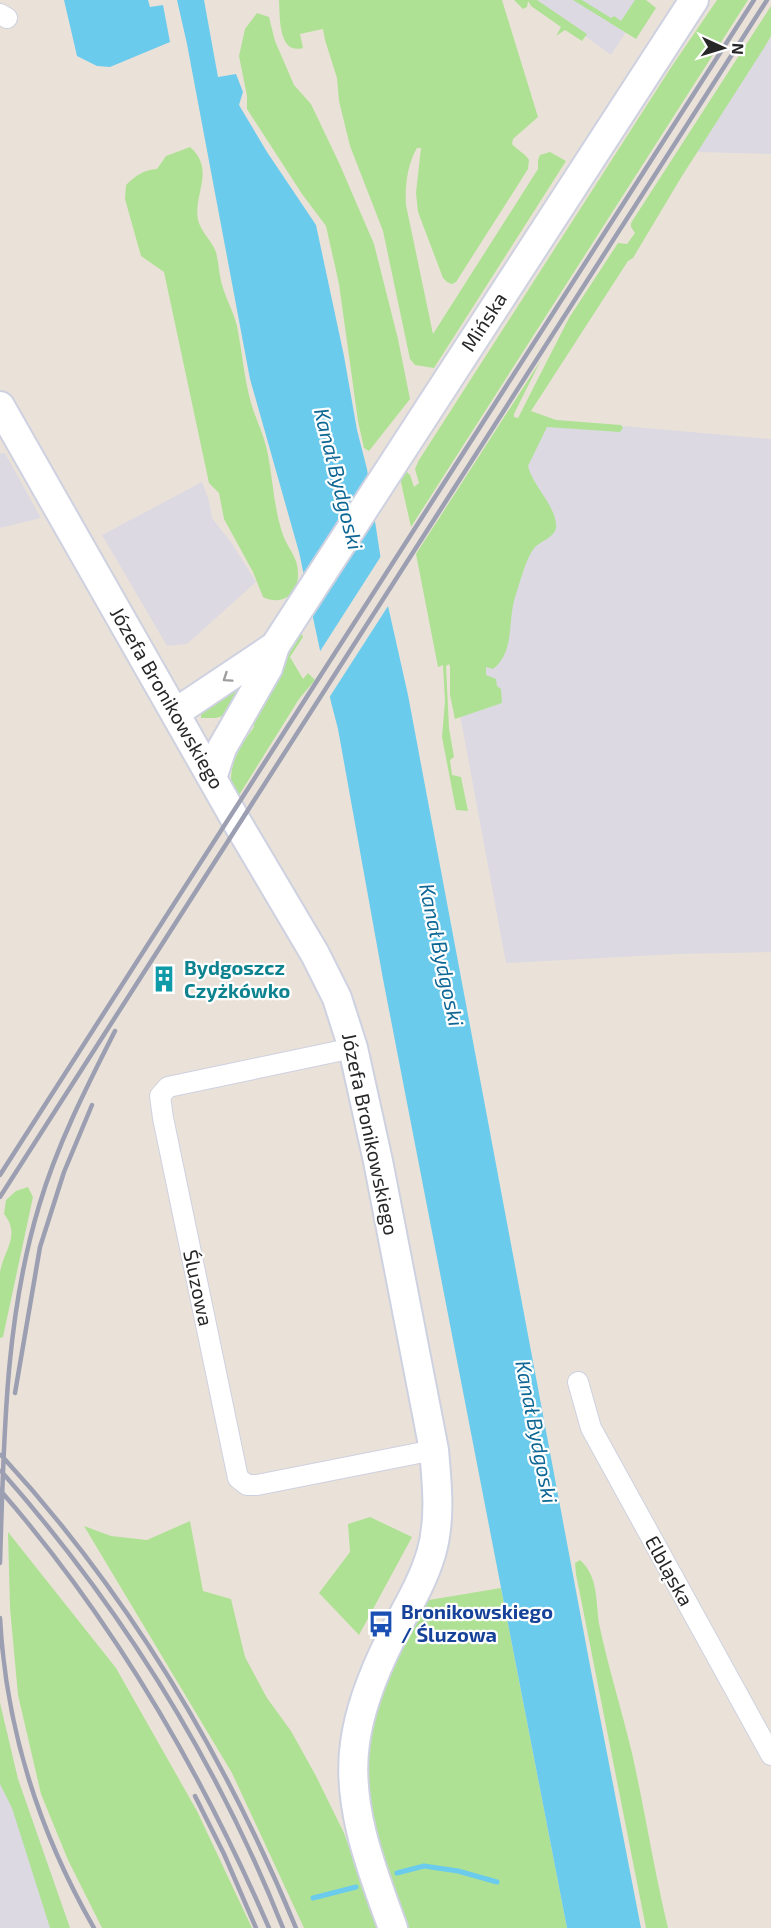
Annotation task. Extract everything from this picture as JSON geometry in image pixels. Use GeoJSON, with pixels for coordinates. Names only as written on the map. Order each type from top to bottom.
{"type":"FeatureCollection","features":[{"type":"Feature","properties":{"kind":"street","name":"Mińska"},"geometry":{"type":"LineString","coordinates":[[212,778],[222,748],[268,668],[280,638],[694,0]]}},
{"type":"Feature","properties":{"kind":"street","name":"Józefa Bronikowskiego"},"geometry":{"type":"LineString","coordinates":[[0,406],[329,980],[345,1018],[353,1048],[378,1161],[434,1450],[438,1499],[432,1552],[421,1581],[390,1641],[364,1700],[355,1744],[354,1781],[360,1820],[377,1884],[393,1928]]}},
{"type":"Feature","properties":{"kind":"street","name":"Mińska"},"geometry":{"type":"LineString","coordinates":[[180,721],[280,638]]}},
{"type":"Feature","properties":{"kind":"street"},"geometry":{"type":"LineString","coordinates":[[180,721],[236,721]]}},
{"type":"Feature","properties":{"kind":"street","name":"Śluzowa"},"geometry":{"type":"LineString","coordinates":[[353,1048],[168,1087],[160,1096],[162,1118],[238,1478],[247,1485],[257,1485],[434,1450]]}},
{"type":"Feature","properties":{"kind":"street","name":"Elbląska"},"geometry":{"type":"LineString","coordinates":[[578,1382],[591,1428],[771,1755]]}},
{"type":"Feature","properties":{"kind":"shaded area"},"geometry":{"type":"Polygon","coordinates":[[[535,0],[647,0],[611,55],[535,0]]]}},
{"type":"Feature","properties":{"kind":"shaded area"},"geometry":{"type":"Polygon","coordinates":[[[771,37],[771,154],[697,152],[747,74],[771,37]]]}},
{"type":"Feature","properties":{"kind":"shaded area"},"geometry":{"type":"Polygon","coordinates":[[[541,415],[556,420],[771,439],[771,952],[677,954],[506,963],[456,693],[474,581],[541,415]]]}},
{"type":"Feature","properties":{"kind":"shaded area"},"geometry":{"type":"Polygon","coordinates":[[[0,453],[5,453],[41,518],[0,528],[0,453]]]}},
{"type":"Feature","properties":{"kind":"shaded area"},"geometry":{"type":"Polygon","coordinates":[[[202,482],[212,518],[231,542],[256,582],[187,644],[167,646],[102,535],[202,482]]]}},
{"type":"Feature","properties":{"kind":"shaded area"},"geometry":{"type":"Polygon","coordinates":[[[0,1703],[18,1779],[70,1928],[0,1928],[0,1703]]]}},
{"type":"Feature","properties":{"kind":"green space"},"geometry":{"type":"Polygon","coordinates":[[[279,0],[502,0],[538,117],[513,139],[512,144],[529,160],[528,169],[456,282],[452,284],[443,278],[418,212],[416,193],[421,148],[417,148],[407,176],[406,205],[433,334],[538,169],[540,155],[550,152],[566,161],[434,368],[415,365],[410,359],[383,231],[350,146],[339,101],[337,78],[323,29],[300,34],[303,48],[295,49],[289,46],[280,25],[279,0]]]}},
{"type":"Feature","properties":{"kind":"green space"},"geometry":{"type":"Polygon","coordinates":[[[514,0],[537,0],[587,34],[582,41],[565,30],[556,36],[561,27],[531,6],[528,1],[527,7],[523,9],[514,0]]]}},
{"type":"Feature","properties":{"kind":"green space"},"geometry":{"type":"Polygon","coordinates":[[[573,0],[582,0],[611,18],[614,16],[621,21],[635,0],[646,0],[656,8],[636,39],[573,0]]]}},
{"type":"Feature","properties":{"kind":"green space"},"geometry":{"type":"Polygon","coordinates":[[[717,0],[748,0],[411,527],[400,478],[405,470],[410,475],[414,487],[419,483],[415,469],[419,460],[672,66],[717,0]]]}},
{"type":"Feature","properties":{"kind":"green space"},"geometry":{"type":"Polygon","coordinates":[[[771,6],[771,36],[764,48],[682,176],[633,258],[628,261],[531,411],[556,420],[621,425],[623,428],[620,432],[547,427],[528,466],[553,513],[556,528],[550,536],[536,546],[530,555],[514,601],[509,638],[504,655],[493,669],[486,667],[486,675],[496,679],[497,686],[501,689],[502,703],[455,719],[450,695],[450,667],[449,664],[446,666],[449,728],[454,757],[450,760],[452,775],[461,777],[468,811],[456,810],[442,737],[445,701],[443,665],[438,667],[416,554],[541,360],[514,414],[514,417],[518,418],[569,318],[618,243],[627,244],[635,233],[631,223],[771,6]]]}},
{"type":"Feature","properties":{"kind":"green space"},"geometry":{"type":"Polygon","coordinates":[[[257,13],[269,17],[275,41],[294,85],[311,104],[374,244],[398,339],[410,399],[369,451],[364,448],[358,421],[339,284],[326,226],[302,194],[247,109],[247,96],[239,56],[245,29],[257,13]]]}},
{"type":"Feature","properties":{"kind":"green space"},"geometry":{"type":"Polygon","coordinates":[[[190,147],[202,164],[203,173],[197,210],[198,220],[216,252],[222,284],[237,326],[251,403],[267,448],[280,525],[298,567],[296,587],[288,597],[283,599],[263,597],[253,572],[224,519],[219,493],[209,483],[164,272],[141,256],[125,199],[126,185],[133,178],[157,169],[166,156],[190,147]]]}},
{"type":"Feature","properties":{"kind":"green space"},"geometry":{"type":"Polygon","coordinates":[[[301,632],[303,637],[290,657],[303,679],[308,673],[315,680],[299,699],[236,800],[231,780],[234,761],[254,727],[253,718],[301,632]]]}},
{"type":"Feature","properties":{"kind":"green space"},"geometry":{"type":"Polygon","coordinates":[[[255,667],[229,714],[216,718],[201,718],[201,711],[255,667]]]}},
{"type":"Feature","properties":{"kind":"green space"},"geometry":{"type":"Polygon","coordinates":[[[28,1187],[33,1197],[3,1337],[0,1338],[0,1272],[11,1236],[9,1222],[4,1214],[6,1200],[16,1191],[28,1187]]]}},
{"type":"Feature","properties":{"kind":"green space"},"geometry":{"type":"Polygon","coordinates":[[[370,1517],[412,1537],[359,1635],[319,1593],[350,1552],[348,1524],[370,1517]]]}},
{"type":"Feature","properties":{"kind":"green space"},"geometry":{"type":"Polygon","coordinates":[[[190,1521],[203,1591],[231,1599],[245,1657],[267,1698],[291,1731],[344,1833],[377,1928],[304,1928],[232,1773],[84,1526],[111,1536],[147,1540],[190,1521]]]}},
{"type":"Feature","properties":{"kind":"green space"},"geometry":{"type":"Polygon","coordinates":[[[8,1532],[116,1668],[197,1811],[252,1928],[102,1928],[68,1860],[41,1794],[18,1695],[10,1608],[8,1532]]]}},
{"type":"Feature","properties":{"kind":"green space"},"geometry":{"type":"Polygon","coordinates":[[[580,1560],[594,1583],[600,1628],[632,1753],[668,1928],[646,1928],[576,1574],[575,1563],[580,1560]]]}},
{"type":"Feature","properties":{"kind":"green space"},"geometry":{"type":"Polygon","coordinates":[[[501,1588],[567,1928],[407,1928],[373,1831],[365,1760],[370,1726],[404,1640],[429,1600],[501,1588]]]}},
{"type":"Feature","properties":{"kind":"green space"},"geometry":{"type":"Polygon","coordinates":[[[0,1703],[18,1779],[70,1928],[50,1928],[12,1808],[0,1784],[0,1703]]]}},
{"type":"Feature","properties":{"kind":"water"},"geometry":{"type":"Polygon","coordinates":[[[64,0],[148,0],[150,7],[163,5],[170,42],[110,67],[97,66],[77,56],[64,0]]]}},
{"type":"Feature","properties":{"kind":"water","name":"Kanał Bydgoski"},"geometry":{"type":"Polygon","coordinates":[[[177,0],[204,0],[218,77],[236,74],[243,92],[239,105],[267,152],[316,225],[357,430],[367,469],[388,606],[408,695],[641,1928],[567,1928],[383,979],[338,729],[299,552],[250,379],[177,0]]]}},
{"type":"Feature","properties":{"kind":"pier"},"geometry":{"type":"Polygon","coordinates":[[[383,553],[390,603],[327,701],[317,656],[383,553]]]}},
{"type":"Feature","properties":{"kind":"waterway"},"geometry":{"type":"LineString","coordinates":[[397,1873],[424,1866],[458,1871],[497,1882]]}},
{"type":"Feature","properties":{"kind":"waterway"},"geometry":{"type":"LineString","coordinates":[[313,1898],[356,1887]]}},
{"type":"Feature","properties":{"kind":"railway"},"geometry":{"type":"LineString","coordinates":[[0,1175],[754,0]]}},
{"type":"Feature","properties":{"kind":"railway"},"geometry":{"type":"LineString","coordinates":[[0,1197],[767,0]]}},
{"type":"Feature","properties":{"kind":"railway"},"geometry":{"type":"LineString","coordinates":[[0,1563],[8,1383],[12,1339],[27,1250],[54,1161],[115,1031]]}},
{"type":"Feature","properties":{"kind":"railway"},"geometry":{"type":"LineString","coordinates":[[15,1393],[40,1247],[64,1172],[92,1105]]}},
{"type":"Feature","properties":{"kind":"railway"},"geometry":{"type":"LineString","coordinates":[[1,1455],[91,1563],[169,1678],[205,1738],[237,1800],[296,1928]]}},
{"type":"Feature","properties":{"kind":"railway"},"geometry":{"type":"LineString","coordinates":[[1,1471],[86,1576],[162,1688],[228,1805],[283,1928]]}},
{"type":"Feature","properties":{"kind":"railway"},"geometry":{"type":"LineString","coordinates":[[0,1490],[80,1591],[151,1698],[214,1811],[269,1928]]}},
{"type":"Feature","properties":{"kind":"railway"},"geometry":{"type":"LineString","coordinates":[[0,1618],[9,1699],[29,1778],[57,1855],[94,1928]]}},
{"type":"Feature","properties":{"kind":"railway"},"geometry":{"type":"LineString","coordinates":[[195,1796],[224,1854],[256,1928]]}},
{"type":"Feature","properties":{"kind":"place","name":"Bydgoszcz Czyżkówko"},"geometry":{"type":"Point","coordinates":[164,979]}},
{"type":"Feature","properties":{"kind":"place","name":"Bronikowskiego / Śluzowa"},"geometry":{"type":"Point","coordinates":[381,1624]}}]}
